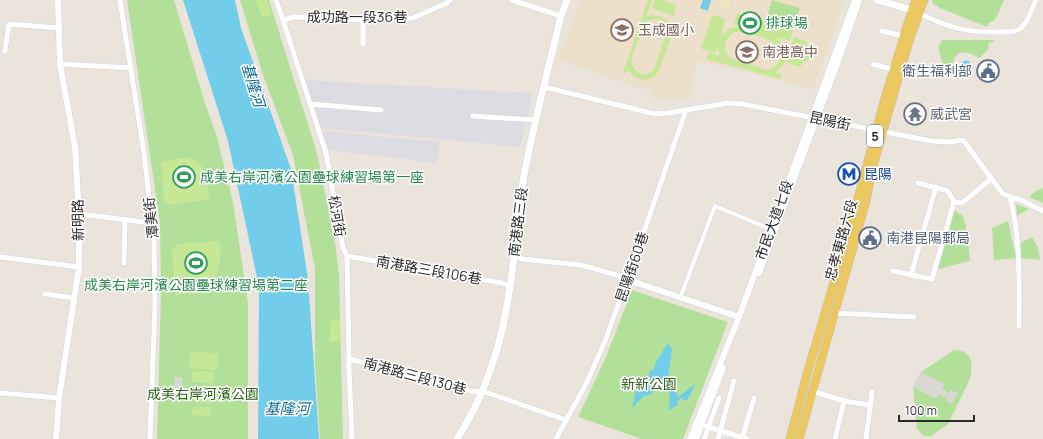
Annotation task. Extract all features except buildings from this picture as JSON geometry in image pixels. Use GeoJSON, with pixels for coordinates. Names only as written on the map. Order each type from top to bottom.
{"type":"FeatureCollection","features":[{"type":"Feature","properties":{"kind":"main road","name":"南港路三段"},"geometry":{"type":"LineString","coordinates":[[456,439],[481,392],[501,335],[510,286],[523,181],[535,120],[561,16],[567,0]]}},
{"type":"Feature","properties":{"kind":"main road"},"geometry":{"type":"LineString","coordinates":[[877,0],[916,12]]}},
{"type":"Feature","properties":{"kind":"main road","name":"5"},"geometry":{"type":"LineString","coordinates":[[916,12],[917,1]]}},
{"type":"Feature","properties":{"kind":"main road","name":"忠孝東路六段"},"geometry":{"type":"LineString","coordinates":[[799,439],[833,313],[866,201],[887,91],[903,36],[916,12]]}},
{"type":"Feature","properties":{"kind":"main road","name":"忠孝東路六段"},"geometry":{"type":"LineString","coordinates":[[790,439],[807,374],[880,131],[909,41],[916,12]]}},
{"type":"Feature","properties":{"kind":"street","name":"新明路"},"geometry":{"type":"LineString","coordinates":[[56,439],[59,398],[79,268],[79,214],[75,147],[60,64],[58,0]]}},
{"type":"Feature","properties":{"kind":"street","name":"潭美街"},"geometry":{"type":"LineString","coordinates":[[120,0],[154,241],[155,305],[150,439]]}},
{"type":"Feature","properties":{"kind":"street","name":"松河街"},"geometry":{"type":"LineString","coordinates":[[276,0],[326,153],[343,248],[347,256],[352,439]]}},
{"type":"Feature","properties":{"kind":"street","name":"成功路一段36巷"},"geometry":{"type":"LineString","coordinates":[[283,20],[294,17],[362,20],[413,18],[447,3],[450,0]]}},
{"type":"Feature","properties":{"kind":"street"},"geometry":{"type":"LineString","coordinates":[[512,0],[561,16]]}},
{"type":"Feature","properties":{"kind":"street","name":"市民大道七段"},"geometry":{"type":"LineString","coordinates":[[696,439],[814,118],[855,0]]}},
{"type":"Feature","properties":{"kind":"street","name":"市民大道七段"},"geometry":{"type":"LineString","coordinates":[[690,439],[702,425],[770,229],[859,0]]}},
{"type":"Feature","properties":{"kind":"street"},"geometry":{"type":"LineString","coordinates":[[916,12],[935,22],[957,29],[984,33],[1013,32],[1024,26],[1036,0]]}},
{"type":"Feature","properties":{"kind":"street"},"geometry":{"type":"LineString","coordinates":[[362,20],[363,44]]}},
{"type":"Feature","properties":{"kind":"street"},"geometry":{"type":"LineString","coordinates":[[5,51],[9,24],[59,28]]}},
{"type":"Feature","properties":{"kind":"street"},"geometry":{"type":"LineString","coordinates":[[882,31],[903,36]]}},
{"type":"Feature","properties":{"kind":"street"},"geometry":{"type":"LineString","coordinates":[[60,64],[130,68]]}},
{"type":"Feature","properties":{"kind":"street"},"geometry":{"type":"LineString","coordinates":[[873,64],[894,70]]}},
{"type":"Feature","properties":{"kind":"street","name":"昆陽街"},"geometry":{"type":"LineString","coordinates":[[544,87],[650,113],[668,113],[702,106],[729,103],[938,142],[963,140],[1002,193],[1010,197]]}},
{"type":"Feature","properties":{"kind":"street"},"geometry":{"type":"LineString","coordinates":[[310,104],[381,110]]}},
{"type":"Feature","properties":{"kind":"street","name":"昆陽街60巷"},"geometry":{"type":"LineString","coordinates":[[556,439],[587,382],[605,341],[628,280],[686,110]]}},
{"type":"Feature","properties":{"kind":"street"},"geometry":{"type":"LineString","coordinates":[[472,116],[535,120]]}},
{"type":"Feature","properties":{"kind":"street"},"geometry":{"type":"LineString","coordinates":[[954,202],[962,203],[992,179]]}},
{"type":"Feature","properties":{"kind":"street"},"geometry":{"type":"LineString","coordinates":[[892,270],[932,279],[954,202],[948,191],[918,183]]}},
{"type":"Feature","properties":{"kind":"street"},"geometry":{"type":"LineString","coordinates":[[911,275],[936,187]]}},
{"type":"Feature","properties":{"kind":"street"},"geometry":{"type":"LineString","coordinates":[[1019,326],[1019,260],[1010,197],[1021,200],[1043,211]]}},
{"type":"Feature","properties":{"kind":"street"},"geometry":{"type":"LineString","coordinates":[[682,293],[715,206],[770,229]]}},
{"type":"Feature","properties":{"kind":"street"},"geometry":{"type":"LineString","coordinates":[[79,214],[152,223]]}},
{"type":"Feature","properties":{"kind":"street"},"geometry":{"type":"LineString","coordinates":[[124,263],[125,220]]}},
{"type":"Feature","properties":{"kind":"street"},"geometry":{"type":"LineString","coordinates":[[514,255],[522,259],[581,265],[739,317]]}},
{"type":"Feature","properties":{"kind":"street","name":"南港路三段106巷"},"geometry":{"type":"LineString","coordinates":[[347,256],[502,283],[510,286]]}},
{"type":"Feature","properties":{"kind":"street"},"geometry":{"type":"LineString","coordinates":[[0,257],[79,268]]}},
{"type":"Feature","properties":{"kind":"street"},"geometry":{"type":"LineString","coordinates":[[45,294],[74,298]]}},
{"type":"Feature","properties":{"kind":"street"},"geometry":{"type":"LineString","coordinates":[[833,313],[914,317]]}},
{"type":"Feature","properties":{"kind":"street","name":"南港路三段130巷"},"geometry":{"type":"LineString","coordinates":[[349,359],[488,393],[566,420]]}},
{"type":"Feature","properties":{"kind":"street"},"geometry":{"type":"LineString","coordinates":[[718,439],[734,381]]}},
{"type":"Feature","properties":{"kind":"street"},"geometry":{"type":"LineString","coordinates":[[812,391],[844,401],[869,405]]}},
{"type":"Feature","properties":{"kind":"street"},"geometry":{"type":"LineString","coordinates":[[866,439],[869,405],[872,392]]}},
{"type":"Feature","properties":{"kind":"street"},"geometry":{"type":"LineString","coordinates":[[0,393],[59,398]]}},
{"type":"Feature","properties":{"kind":"street"},"geometry":{"type":"LineString","coordinates":[[704,439],[702,425],[719,398]]}},
{"type":"Feature","properties":{"kind":"street"},"geometry":{"type":"LineString","coordinates":[[702,425],[744,439],[754,398]]}},
{"type":"Feature","properties":{"kind":"street"},"geometry":{"type":"LineString","coordinates":[[835,439],[844,401]]}},
{"type":"Feature","properties":{"kind":"shaded area","name":"南港高中"},"geometry":{"type":"Polygon","coordinates":[[[580,0],[835,0],[845,2],[813,90],[697,60],[691,98],[651,99],[653,92],[558,60],[580,0]]]}},
{"type":"Feature","properties":{"kind":"shaded area"},"geometry":{"type":"Polygon","coordinates":[[[306,80],[533,93],[520,147],[320,128],[306,80]]]}},
{"type":"Feature","properties":{"kind":"shaded area"},"geometry":{"type":"Polygon","coordinates":[[[323,131],[440,142],[437,163],[328,150],[323,131]]]}},
{"type":"Feature","properties":{"kind":"shaded area"},"geometry":{"type":"Polygon","coordinates":[[[921,372],[945,384],[942,389],[949,393],[951,390],[958,393],[952,404],[946,401],[947,398],[939,394],[936,399],[913,387],[921,372]]]}},
{"type":"Feature","properties":{"kind":"shaded area"},"geometry":{"type":"Polygon","coordinates":[[[174,377],[182,377],[182,391],[174,391],[174,377]]]}},
{"type":"Feature","properties":{"kind":"green space","name":"成美右岸河濱公園"},"geometry":{"type":"Polygon","coordinates":[[[127,0],[174,0],[205,103],[217,137],[233,202],[248,303],[248,439],[157,439],[161,293],[160,223],[127,0]]]}},
{"type":"Feature","properties":{"kind":"green space"},"geometry":{"type":"Polygon","coordinates":[[[240,0],[269,0],[317,153],[336,249],[339,274],[343,439],[320,439],[315,365],[315,269],[293,155],[263,75],[240,0]]]}},
{"type":"Feature","properties":{"kind":"green space"},"geometry":{"type":"Polygon","coordinates":[[[256,0],[267,0],[272,15],[262,18],[256,0]]]}},
{"type":"Feature","properties":{"kind":"green space"},"geometry":{"type":"Polygon","coordinates":[[[648,0],[652,0],[646,17],[655,15],[666,19],[669,21],[672,32],[658,72],[651,78],[642,80],[630,73],[628,69],[626,73],[623,72],[648,0]],[[652,19],[648,21],[633,55],[633,66],[639,73],[648,74],[653,70],[656,63],[666,34],[666,24],[659,19],[652,19]]]}},
{"type":"Feature","properties":{"kind":"green space"},"geometry":{"type":"Polygon","coordinates":[[[655,0],[663,0],[676,5],[673,16],[652,8],[655,0]]]}},
{"type":"Feature","properties":{"kind":"green space"},"geometry":{"type":"Polygon","coordinates":[[[772,0],[800,8],[793,30],[766,22],[772,0]]]}},
{"type":"Feature","properties":{"kind":"green space"},"geometry":{"type":"Polygon","coordinates":[[[932,0],[1004,0],[995,20],[989,23],[987,27],[940,8],[933,4],[932,0]]]}},
{"type":"Feature","properties":{"kind":"green space"},"geometry":{"type":"Polygon","coordinates":[[[737,13],[793,30],[790,41],[776,37],[783,46],[786,55],[780,69],[775,73],[782,75],[781,79],[706,59],[708,53],[720,56],[717,47],[715,53],[701,49],[712,15],[725,18],[721,36],[730,28],[739,27],[734,24],[737,13]],[[734,32],[728,38],[725,49],[732,59],[767,70],[775,66],[779,61],[781,54],[779,48],[774,43],[760,37],[734,32]]]}},
{"type":"Feature","properties":{"kind":"green space"},"geometry":{"type":"Polygon","coordinates":[[[794,37],[808,42],[807,46],[813,48],[808,62],[803,61],[801,67],[786,62],[794,37]]]}},
{"type":"Feature","properties":{"kind":"green space"},"geometry":{"type":"Polygon","coordinates":[[[942,40],[994,40],[993,42],[989,43],[988,49],[980,58],[964,52],[957,55],[952,71],[945,73],[938,47],[942,40]]]}},
{"type":"Feature","properties":{"kind":"green space","name":"成美右岸河濱公園壘球練習場第一座"},"geometry":{"type":"Polygon","coordinates":[[[187,157],[195,160],[203,168],[207,178],[209,199],[169,205],[164,200],[161,162],[187,157]]]}},
{"type":"Feature","properties":{"kind":"green space"},"geometry":{"type":"Polygon","coordinates":[[[1043,188],[1043,203],[1029,197],[1033,193],[1043,188]]]}},
{"type":"Feature","properties":{"kind":"green space"},"geometry":{"type":"Polygon","coordinates":[[[1016,204],[1029,209],[1017,216],[1016,204]]]}},
{"type":"Feature","properties":{"kind":"green space"},"geometry":{"type":"Polygon","coordinates":[[[954,210],[963,216],[966,227],[970,261],[938,269],[954,210]]]}},
{"type":"Feature","properties":{"kind":"green space"},"geometry":{"type":"Polygon","coordinates":[[[1008,221],[1016,258],[994,260],[992,228],[1008,221]]]}},
{"type":"Feature","properties":{"kind":"green space"},"geometry":{"type":"Polygon","coordinates":[[[1032,237],[1038,248],[1040,260],[1020,258],[1018,244],[1032,237]]]}},
{"type":"Feature","properties":{"kind":"green space","name":"成美右岸河濱公園壘球練習場第二座"},"geometry":{"type":"Polygon","coordinates":[[[220,241],[221,255],[219,268],[209,286],[203,290],[189,294],[175,295],[172,250],[177,244],[220,241]]]}},
{"type":"Feature","properties":{"kind":"green space","name":"新新公園"},"geometry":{"type":"Polygon","coordinates":[[[632,290],[728,322],[683,439],[642,439],[578,417],[606,357],[632,290]]]}},
{"type":"Feature","properties":{"kind":"green space"},"geometry":{"type":"Polygon","coordinates":[[[340,320],[340,341],[330,342],[330,321],[340,320]]]}},
{"type":"Feature","properties":{"kind":"green space"},"geometry":{"type":"Polygon","coordinates":[[[954,350],[965,352],[968,355],[971,363],[970,379],[948,424],[931,436],[924,436],[917,429],[913,387],[921,372],[954,350]]]}},
{"type":"Feature","properties":{"kind":"green space"},"geometry":{"type":"Polygon","coordinates":[[[191,352],[219,353],[218,370],[189,368],[191,352]]]}},
{"type":"Feature","properties":{"kind":"green space"},"geometry":{"type":"Polygon","coordinates":[[[193,371],[214,372],[213,383],[192,382],[193,371]]]}},
{"type":"Feature","properties":{"kind":"green space"},"geometry":{"type":"Polygon","coordinates":[[[193,394],[211,395],[211,403],[193,402],[193,394]]]}},
{"type":"Feature","properties":{"kind":"green space"},"geometry":{"type":"Polygon","coordinates":[[[193,407],[211,407],[210,416],[192,415],[193,407]]]}},
{"type":"Feature","properties":{"kind":"sand"},"geometry":{"type":"Polygon","coordinates":[[[722,0],[731,0],[728,10],[720,8],[722,0]]]}},
{"type":"Feature","properties":{"kind":"water","name":"基隆河"},"geometry":{"type":"Polygon","coordinates":[[[183,0],[235,0],[241,28],[291,169],[308,279],[319,439],[258,439],[259,287],[228,141],[183,0]]]}},
{"type":"Feature","properties":{"kind":"water"},"geometry":{"type":"Polygon","coordinates":[[[703,0],[711,0],[708,11],[700,8],[703,0]]]}},
{"type":"Feature","properties":{"kind":"water"},"geometry":{"type":"Polygon","coordinates":[[[966,60],[971,65],[966,70],[961,65],[966,60]]]}},
{"type":"Feature","properties":{"kind":"water"},"geometry":{"type":"Polygon","coordinates":[[[667,344],[669,344],[672,350],[668,378],[676,390],[678,397],[695,384],[688,399],[683,401],[683,397],[677,401],[678,405],[669,410],[669,392],[665,387],[661,387],[644,396],[632,408],[638,382],[648,377],[650,371],[654,369],[656,362],[667,344]]]}},
{"type":"Feature","properties":{"kind":"place","name":"排球場"},"geometry":{"type":"Point","coordinates":[750,23]}},
{"type":"Feature","properties":{"kind":"place","name":"玉成國小"},"geometry":{"type":"Point","coordinates":[622,30]}},
{"type":"Feature","properties":{"kind":"place","name":"南港高中"},"geometry":{"type":"Point","coordinates":[747,52]}},
{"type":"Feature","properties":{"kind":"place","name":"衛生福利部"},"geometry":{"type":"Point","coordinates":[988,71]}},
{"type":"Feature","properties":{"kind":"place","name":"威武宮"},"geometry":{"type":"Point","coordinates":[915,114]}},
{"type":"Feature","properties":{"kind":"place","name":"昆陽"},"geometry":{"type":"Point","coordinates":[849,174]}},
{"type":"Feature","properties":{"kind":"place","name":"成美右岸河濱公園壘球練習場第一座"},"geometry":{"type":"Point","coordinates":[184,177]}},
{"type":"Feature","properties":{"kind":"place","name":"南港昆陽郵局"},"geometry":{"type":"Point","coordinates":[870,238]}},
{"type":"Feature","properties":{"kind":"place","name":"成美右岸河濱公園壘球練習場第二座"},"geometry":{"type":"Point","coordinates":[196,263]}}]}
